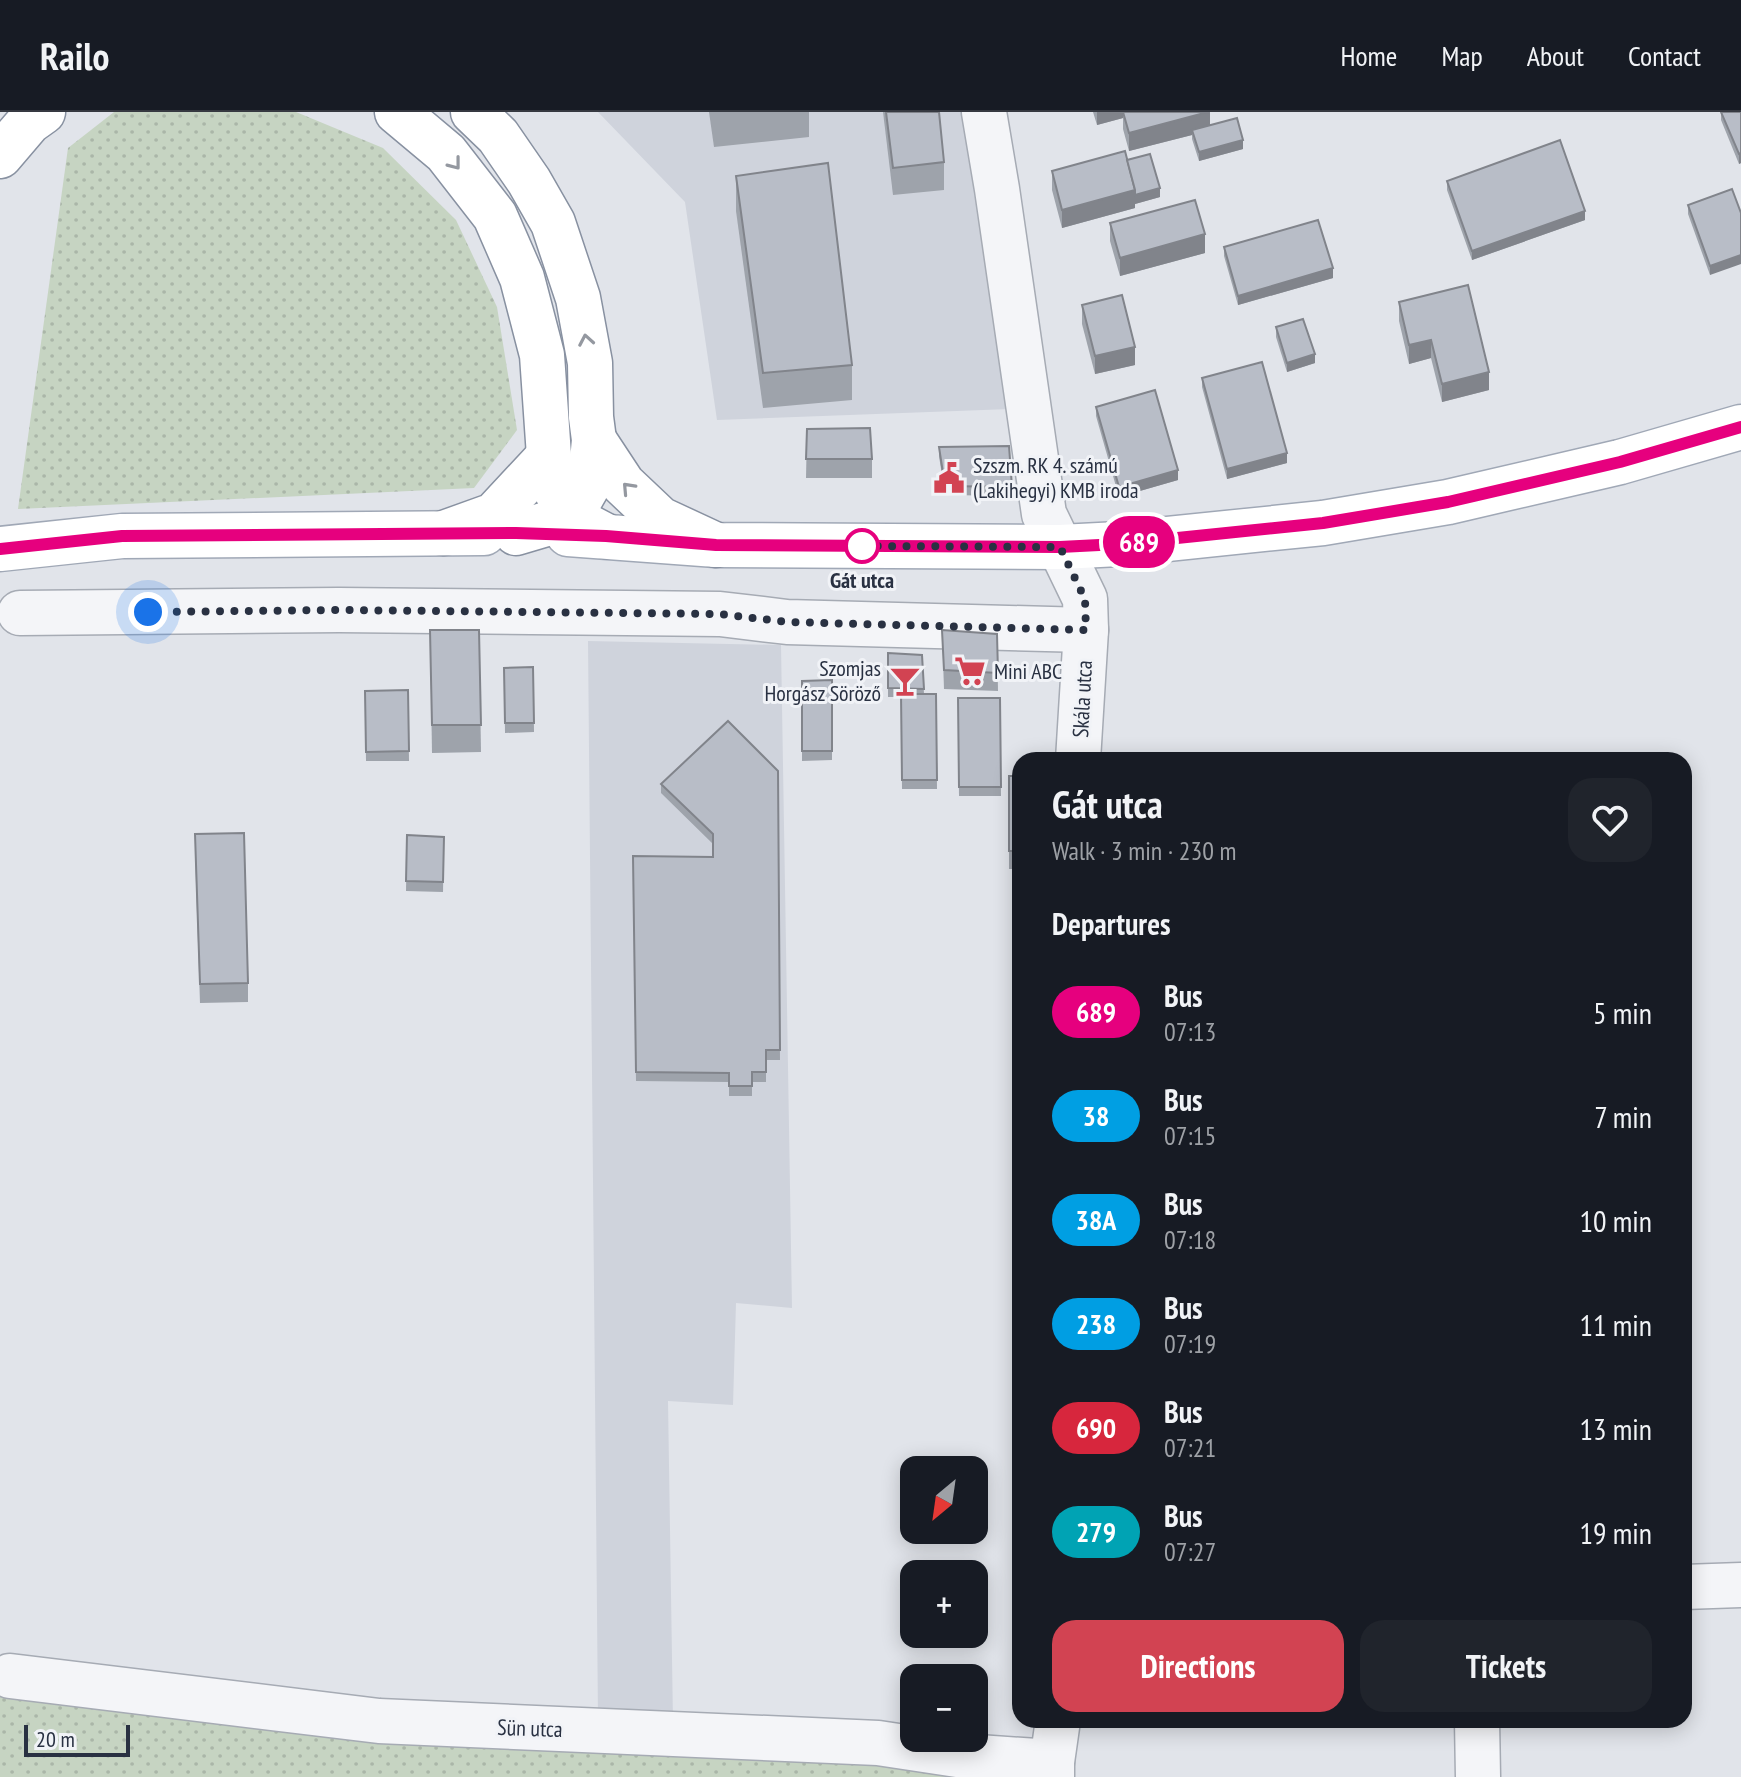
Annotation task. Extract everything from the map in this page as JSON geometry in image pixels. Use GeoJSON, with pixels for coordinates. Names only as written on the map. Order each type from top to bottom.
{"type":"FeatureCollection","features":[{"type":"Feature","properties":{"kind":"main road"},"geometry":{"type":"LineString","coordinates":[[0,156],[29,122],[43,112]]}},
{"type":"Feature","properties":{"kind":"main road"},"geometry":{"type":"LineString","coordinates":[[397,112],[446,153],[495,216],[522,278],[542,355],[553,485],[588,526]]}},
{"type":"Feature","properties":{"kind":"main road"},"geometry":{"type":"LineString","coordinates":[[473,112],[498,136],[553,223],[578,298],[590,363],[594,440],[588,526]]}},
{"type":"Feature","properties":{"kind":"main road"},"geometry":{"type":"LineString","coordinates":[[0,549],[122,536],[516,533],[588,526],[716,545],[1060,547],[1119,544],[1323,523],[1448,502],[1620,462],[1741,427]]}},
{"type":"Feature","properties":{"kind":"main road"},"geometry":{"type":"LineString","coordinates":[[594,440],[623,484],[660,519],[716,545]]}},
{"type":"Feature","properties":{"kind":"main road"},"geometry":{"type":"LineString","coordinates":[[444,533],[494,515],[549,456]]}},
{"type":"Feature","properties":{"kind":"street"},"geometry":{"type":"LineString","coordinates":[[984,112],[1044,514],[1060,547]]}},
{"type":"Feature","properties":{"kind":"street","name":"Skála utca"},"geometry":{"type":"LineString","coordinates":[[1060,547],[1085,599],[1078,752]]}},
{"type":"Feature","properties":{"kind":"street"},"geometry":{"type":"LineString","coordinates":[[20,613],[339,610],[720,614],[787,622],[1086,630]]}},
{"type":"Feature","properties":{"kind":"street"},"geometry":{"type":"LineString","coordinates":[[1692,1587],[1741,1585]]}},
{"type":"Feature","properties":{"kind":"street","name":"Sün utca"},"geometry":{"type":"LineString","coordinates":[[10,1676],[379,1721],[878,1743],[964,1756],[1054,1753]]}},
{"type":"Feature","properties":{"kind":"street"},"geometry":{"type":"LineString","coordinates":[[1477,1728],[1478,1777]]}},
{"type":"Feature","properties":{"kind":"shaded area"},"geometry":{"type":"Polygon","coordinates":[[[598,112],[961,112],[1010,409],[717,420],[685,202],[598,112]]]}},
{"type":"Feature","properties":{"kind":"shaded area"},"geometry":{"type":"Polygon","coordinates":[[[588,641],[781,645],[792,1308],[736,1303],[733,1405],[668,1401],[673,1722],[598,1719],[588,641]]]}},
{"type":"Feature","properties":{"kind":"green space"},"geometry":{"type":"Polygon","coordinates":[[[114,112],[296,112],[383,148],[456,220],[497,307],[517,430],[474,488],[18,509],[68,148],[114,112]]]}},
{"type":"Feature","properties":{"kind":"green space"},"geometry":{"type":"Polygon","coordinates":[[[0,1688],[1069,1777],[0,1777],[0,1688]]]}},
{"type":"Feature","properties":{"kind":"building"},"geometry":{"type":"Polygon","coordinates":[[[886,112],[939,112],[944,162],[893,168],[886,112]]]}},
{"type":"Feature","properties":{"kind":"building"},"geometry":{"type":"Polygon","coordinates":[[[1123,112],[1208,112],[1129,133],[1123,112]]]}},
{"type":"Feature","properties":{"kind":"building"},"geometry":{"type":"Polygon","coordinates":[[[1721,112],[1741,112],[1739,154],[1721,112]]]}},
{"type":"Feature","properties":{"kind":"building"},"geometry":{"type":"Polygon","coordinates":[[[1237,118],[1243,140],[1199,152],[1192,130],[1237,118]]]}},
{"type":"Feature","properties":{"kind":"building"},"geometry":{"type":"Polygon","coordinates":[[[1560,140],[1585,211],[1472,251],[1447,181],[1560,140]]]}},
{"type":"Feature","properties":{"kind":"building"},"geometry":{"type":"Polygon","coordinates":[[[1125,151],[1135,190],[1062,210],[1052,171],[1125,151]]]}},
{"type":"Feature","properties":{"kind":"building"},"geometry":{"type":"Polygon","coordinates":[[[1150,154],[1160,188],[1135,195],[1127,160],[1150,154]]]}},
{"type":"Feature","properties":{"kind":"building"},"geometry":{"type":"Polygon","coordinates":[[[828,163],[852,365],[763,373],[736,176],[828,163]]]}},
{"type":"Feature","properties":{"kind":"building"},"geometry":{"type":"Polygon","coordinates":[[[1732,189],[1741,213],[1741,255],[1710,266],[1688,205],[1732,189]]]}},
{"type":"Feature","properties":{"kind":"building"},"geometry":{"type":"Polygon","coordinates":[[[1195,200],[1205,234],[1120,258],[1110,223],[1195,200]]]}},
{"type":"Feature","properties":{"kind":"building"},"geometry":{"type":"Polygon","coordinates":[[[1318,220],[1333,268],[1238,296],[1224,247],[1318,220]]]}},
{"type":"Feature","properties":{"kind":"building"},"geometry":{"type":"Polygon","coordinates":[[[1468,285],[1489,372],[1442,384],[1431,340],[1409,345],[1399,302],[1468,285]]]}},
{"type":"Feature","properties":{"kind":"building"},"geometry":{"type":"Polygon","coordinates":[[[1122,295],[1135,347],[1095,356],[1082,305],[1122,295]]]}},
{"type":"Feature","properties":{"kind":"building"},"geometry":{"type":"Polygon","coordinates":[[[1303,319],[1315,354],[1287,363],[1276,327],[1303,319]]]}},
{"type":"Feature","properties":{"kind":"building"},"geometry":{"type":"Polygon","coordinates":[[[1262,362],[1287,453],[1227,469],[1202,378],[1262,362]]]}},
{"type":"Feature","properties":{"kind":"building"},"geometry":{"type":"Polygon","coordinates":[[[1155,390],[1178,470],[1119,487],[1096,407],[1155,390]]]}},
{"type":"Feature","properties":{"kind":"building"},"geometry":{"type":"Polygon","coordinates":[[[870,428],[872,459],[806,459],[807,429],[870,428]]]}},
{"type":"Feature","properties":{"kind":"building"},"geometry":{"type":"Polygon","coordinates":[[[1009,446],[1012,487],[945,486],[939,447],[1009,446]]]}},
{"type":"Feature","properties":{"kind":"building"},"geometry":{"type":"Polygon","coordinates":[[[430,630],[479,630],[481,725],[432,725],[430,630]]]}},
{"type":"Feature","properties":{"kind":"building"},"geometry":{"type":"Polygon","coordinates":[[[942,630],[997,634],[998,673],[944,670],[942,630]]]}},
{"type":"Feature","properties":{"kind":"building","name":"Szomjas Horgász Söröző"},"geometry":{"type":"Polygon","coordinates":[[[888,653],[922,655],[924,689],[888,688],[888,653]]]}},
{"type":"Feature","properties":{"kind":"building"},"geometry":{"type":"Polygon","coordinates":[[[533,667],[534,723],[505,723],[504,668],[533,667]]]}},
{"type":"Feature","properties":{"kind":"building"},"geometry":{"type":"Polygon","coordinates":[[[832,680],[832,751],[802,751],[802,681],[832,680]]]}},
{"type":"Feature","properties":{"kind":"building"},"geometry":{"type":"Polygon","coordinates":[[[408,690],[409,751],[366,752],[365,691],[408,690]]]}},
{"type":"Feature","properties":{"kind":"building"},"geometry":{"type":"Polygon","coordinates":[[[901,694],[936,694],[937,780],[902,780],[901,694]]]}},
{"type":"Feature","properties":{"kind":"building"},"geometry":{"type":"Polygon","coordinates":[[[958,698],[1000,698],[1001,787],[959,787],[958,698]]]}},
{"type":"Feature","properties":{"kind":"building"},"geometry":{"type":"Polygon","coordinates":[[[728,721],[778,771],[780,1050],[766,1050],[766,1072],[752,1072],[752,1086],[729,1086],[729,1073],[636,1072],[633,856],[713,857],[713,834],[661,784],[728,721]]]}},
{"type":"Feature","properties":{"kind":"building"},"geometry":{"type":"Polygon","coordinates":[[[1009,776],[1012,776],[1012,851],[1009,851],[1009,776]]]}},
{"type":"Feature","properties":{"kind":"building"},"geometry":{"type":"Polygon","coordinates":[[[244,833],[248,983],[200,984],[195,834],[244,833]]]}},
{"type":"Feature","properties":{"kind":"building"},"geometry":{"type":"Polygon","coordinates":[[[407,835],[444,837],[443,882],[406,881],[407,835]]]}},
{"type":"Feature","properties":{"kind":"bus line","name":"689"},"geometry":{"type":"LineString","coordinates":[[0,549],[122,536],[516,533],[716,545],[1060,547],[1119,544],[1323,523],[1448,502],[1620,462],[1741,427]]}},
{"type":"Feature","properties":{"kind":"place","name":"Szszm. RK 4. számú (Lakihegyi) KMB iroda"},"geometry":{"type":"Point","coordinates":[949,478]}},
{"type":"Feature","properties":{"kind":"place","name":"Gát utca"},"geometry":{"type":"Point","coordinates":[862,546]}},
{"type":"Feature","properties":{"kind":"place","name":"Mini ABC"},"geometry":{"type":"Point","coordinates":[970,671]}},
{"type":"Feature","properties":{"kind":"place","name":"Szomjas Horgász Söröző"},"geometry":{"type":"Point","coordinates":[905,681]}},
{"type":"Feature","properties":{"kind":"route"},"geometry":{"type":"LineString","coordinates":[[148,612],[339,610],[720,614],[787,622],[1086,630],[1085,599],[1060,547],[862,546]]}}]}
